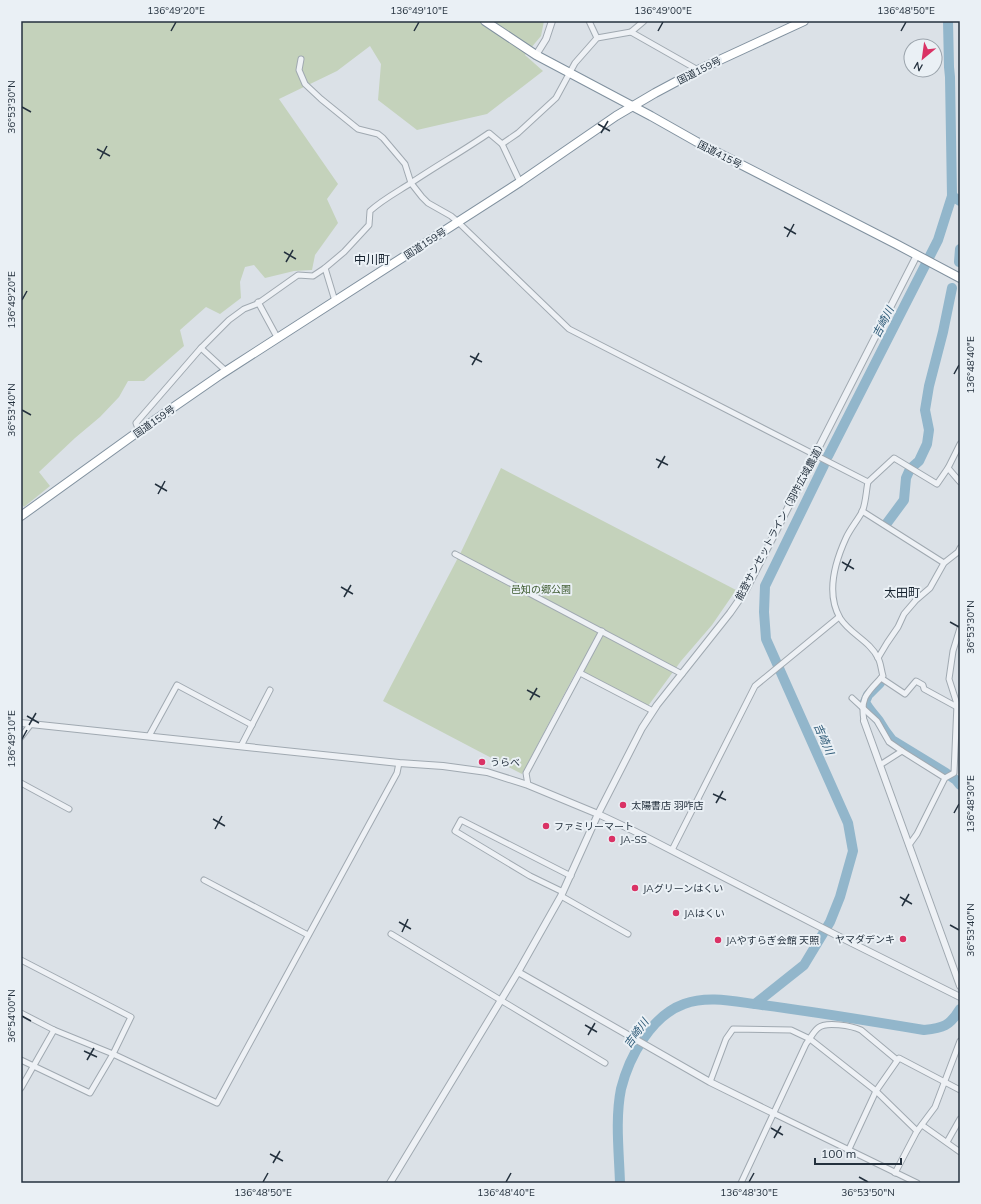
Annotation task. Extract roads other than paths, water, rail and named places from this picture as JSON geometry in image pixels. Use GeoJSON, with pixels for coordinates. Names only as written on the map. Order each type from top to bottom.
{"type":"FeatureCollection","features":[{"type":"Feature","properties":{"kind":"highway","name":"国道415号"},"geometry":{"type":"LineString","coordinates":[[486,21],[536,55],[697,142],[960,278]]}},
{"type":"Feature","properties":{"kind":"highway","name":"国道159号"},"geometry":{"type":"LineString","coordinates":[[21,516],[139,431],[226,371],[520,182],[614,118],[698,70],[804,21]]}},
{"type":"Feature","properties":{"kind":"street"},"geometry":{"type":"LineString","coordinates":[[536,55],[546,39],[552,21]]}},
{"type":"Feature","properties":{"kind":"street"},"geometry":{"type":"LineString","coordinates":[[589,21],[597,38]]}},
{"type":"Feature","properties":{"kind":"street"},"geometry":{"type":"LineString","coordinates":[[502,144],[518,133],[556,98],[574,63],[597,38],[631,32],[644,21]]}},
{"type":"Feature","properties":{"kind":"street"},"geometry":{"type":"LineString","coordinates":[[631,32],[698,70]]}},
{"type":"Feature","properties":{"kind":"street"},"geometry":{"type":"LineString","coordinates":[[301,59],[299,70],[305,84],[358,129],[378,134],[383,138],[406,167],[412,183],[428,203],[451,216],[458,222],[569,329],[868,482]]}},
{"type":"Feature","properties":{"kind":"street"},"geometry":{"type":"LineString","coordinates":[[139,431],[136,424],[201,348],[228,320],[298,275],[313,276],[325,268],[344,252],[369,225],[370,211],[377,204],[459,153],[488,133],[502,144],[520,182]]}},
{"type":"Feature","properties":{"kind":"street","name":"能登サンセットライン（羽咋広域農道）"},"geometry":{"type":"LineString","coordinates":[[390,1183],[518,972],[562,894],[598,814],[642,728],[653,711],[730,613],[746,590],[814,454],[920,256]]}},
{"type":"Feature","properties":{"kind":"street"},"geometry":{"type":"LineString","coordinates":[[325,268],[335,301]]}},
{"type":"Feature","properties":{"kind":"street"},"geometry":{"type":"LineString","coordinates":[[258,302],[277,337]]}},
{"type":"Feature","properties":{"kind":"street"},"geometry":{"type":"LineString","coordinates":[[201,348],[226,371]]}},
{"type":"Feature","properties":{"kind":"street"},"geometry":{"type":"LineString","coordinates":[[960,444],[948,468],[937,484],[894,458],[868,482],[862,511],[846,538],[838,560],[832,584],[832,595],[840,617],[845,625],[867,643],[878,658],[883,676],[864,697],[862,709],[864,721],[960,986]]}},
{"type":"Feature","properties":{"kind":"street"},"geometry":{"type":"LineString","coordinates":[[948,468],[960,482]]}},
{"type":"Feature","properties":{"kind":"street"},"geometry":{"type":"LineString","coordinates":[[862,511],[944,564]]}},
{"type":"Feature","properties":{"kind":"street"},"geometry":{"type":"LineString","coordinates":[[878,658],[898,628],[904,614],[916,600],[930,588],[944,564],[958,552],[960,548]]}},
{"type":"Feature","properties":{"kind":"street"},"geometry":{"type":"LineString","coordinates":[[455,554],[682,674]]}},
{"type":"Feature","properties":{"kind":"street"},"geometry":{"type":"LineString","coordinates":[[672,850],[755,686],[840,617]]}},
{"type":"Feature","properties":{"kind":"street"},"geometry":{"type":"LineString","coordinates":[[909,845],[917,834],[948,776],[954,773],[957,707],[949,679],[953,651],[960,628]]}},
{"type":"Feature","properties":{"kind":"street"},"geometry":{"type":"LineString","coordinates":[[528,785],[526,773],[602,631]]}},
{"type":"Feature","properties":{"kind":"street"},"geometry":{"type":"LineString","coordinates":[[580,673],[653,711]]}},
{"type":"Feature","properties":{"kind":"street"},"geometry":{"type":"LineString","coordinates":[[881,678],[905,694],[916,681],[923,686],[924,689],[957,707]]}},
{"type":"Feature","properties":{"kind":"street"},"geometry":{"type":"LineString","coordinates":[[149,736],[177,685],[252,725]]}},
{"type":"Feature","properties":{"kind":"street"},"geometry":{"type":"LineString","coordinates":[[242,746],[270,690]]}},
{"type":"Feature","properties":{"kind":"street"},"geometry":{"type":"LineString","coordinates":[[852,698],[877,721],[889,742],[902,751],[948,776]]}},
{"type":"Feature","properties":{"kind":"street"},"geometry":{"type":"LineString","coordinates":[[21,722],[399,763],[443,766],[486,772],[528,785],[598,814],[672,850],[819,927],[960,997]]}},
{"type":"Feature","properties":{"kind":"street"},"geometry":{"type":"LineString","coordinates":[[21,738],[31,724]]}},
{"type":"Feature","properties":{"kind":"street"},"geometry":{"type":"LineString","coordinates":[[880,766],[902,751]]}},
{"type":"Feature","properties":{"kind":"street"},"geometry":{"type":"LineString","coordinates":[[21,1013],[54,1030],[113,1054],[217,1103],[397,773],[399,763]]}},
{"type":"Feature","properties":{"kind":"street"},"geometry":{"type":"LineString","coordinates":[[21,783],[69,809]]}},
{"type":"Feature","properties":{"kind":"street"},"geometry":{"type":"LineString","coordinates":[[571,876],[461,820],[455,832],[628,934]]}},
{"type":"Feature","properties":{"kind":"street"},"geometry":{"type":"LineString","coordinates":[[204,880],[308,935]]}},
{"type":"Feature","properties":{"kind":"street"},"geometry":{"type":"LineString","coordinates":[[391,934],[605,1062]]}},
{"type":"Feature","properties":{"kind":"street"},"geometry":{"type":"LineString","coordinates":[[21,960],[131,1017],[113,1054],[90,1093],[21,1060]]}},
{"type":"Feature","properties":{"kind":"street"},"geometry":{"type":"LineString","coordinates":[[518,972],[710,1082],[917,1183]]}},
{"type":"Feature","properties":{"kind":"street"},"geometry":{"type":"LineString","coordinates":[[741,1183],[806,1044],[818,1028],[825,1024],[861,1030],[897,1060],[899,1058],[960,1090]]}},
{"type":"Feature","properties":{"kind":"street"},"geometry":{"type":"LineString","coordinates":[[710,1082],[726,1039],[733,1029],[792,1030],[810,1039],[876,1091],[917,1131]]}},
{"type":"Feature","properties":{"kind":"street"},"geometry":{"type":"LineString","coordinates":[[21,1088],[54,1030]]}},
{"type":"Feature","properties":{"kind":"street"},"geometry":{"type":"LineString","coordinates":[[895,1173],[917,1131],[935,1107],[960,1041]]}},
{"type":"Feature","properties":{"kind":"street"},"geometry":{"type":"LineString","coordinates":[[848,1149],[876,1091],[897,1060]]}},
{"type":"Feature","properties":{"kind":"street"},"geometry":{"type":"LineString","coordinates":[[947,1142],[960,1119]]}},
{"type":"Feature","properties":{"kind":"street"},"geometry":{"type":"LineString","coordinates":[[922,1125],[960,1152]]}},
{"type":"Feature","properties":{"kind":"waterway","name":"吉崎川"},"geometry":{"type":"LineString","coordinates":[[948,21],[952,196],[960,201]]}},
{"type":"Feature","properties":{"kind":"waterway","name":"吉崎川"},"geometry":{"type":"LineString","coordinates":[[828,456],[938,240],[952,196]]}},
{"type":"Feature","properties":{"kind":"waterway","name":"吉崎川"},"geometry":{"type":"LineString","coordinates":[[959,262],[960,249]]}},
{"type":"Feature","properties":{"kind":"waterway","name":"吉崎川"},"geometry":{"type":"LineString","coordinates":[[887,523],[904,500],[906,478],[910,469],[919,461],[927,444],[929,430],[925,410],[929,386],[943,332],[952,288]]}},
{"type":"Feature","properties":{"kind":"waterway","name":"吉崎川"},"geometry":{"type":"LineString","coordinates":[[755,1004],[804,965],[830,922],[840,897],[853,851],[848,823],[766,639],[764,612],[765,586],[824,465]]}},
{"type":"Feature","properties":{"kind":"waterway","name":"吉崎川"},"geometry":{"type":"LineString","coordinates":[[880,683],[868,695],[865,702],[890,738],[946,773],[960,785]]}},
{"type":"Feature","properties":{"kind":"waterway","name":"吉崎川"},"geometry":{"type":"LineString","coordinates":[[620,1183],[618,1112],[621,1089],[630,1064],[643,1039],[661,1018],[672,1010],[693,1001],[723,1000],[924,1030],[941,1027],[949,1023],[960,1009]]}},
{"type":"Feature","properties":{"kind":"place","name":"うらべ"},"geometry":{"type":"Point","coordinates":[482,762]}},
{"type":"Feature","properties":{"kind":"place","name":"太陽書店 羽咋店"},"geometry":{"type":"Point","coordinates":[623,805]}},
{"type":"Feature","properties":{"kind":"place","name":"ファミリーマート"},"geometry":{"type":"Point","coordinates":[546,826]}},
{"type":"Feature","properties":{"kind":"place","name":"JA-SS"},"geometry":{"type":"Point","coordinates":[612,839]}},
{"type":"Feature","properties":{"kind":"place","name":"JAグリーンはくい"},"geometry":{"type":"Point","coordinates":[635,888]}},
{"type":"Feature","properties":{"kind":"place","name":"JAはくい"},"geometry":{"type":"Point","coordinates":[676,913]}},
{"type":"Feature","properties":{"kind":"place","name":"ヤマダデンキ"},"geometry":{"type":"Point","coordinates":[903,939]}},
{"type":"Feature","properties":{"kind":"place","name":"JAやすらぎ会館 天照"},"geometry":{"type":"Point","coordinates":[718,940]}},
{"type":"Feature","properties":{"kind":"district","name":"中川町"},"geometry":{"type":"Point","coordinates":[372,260]}},
{"type":"Feature","properties":{"kind":"district","name":"太田町"},"geometry":{"type":"Point","coordinates":[902,593]}},
{"type":"Feature","properties":{"kind":"park label","name":"邑知の郷公園"},"geometry":{"type":"Point","coordinates":[541,589]}}]}
